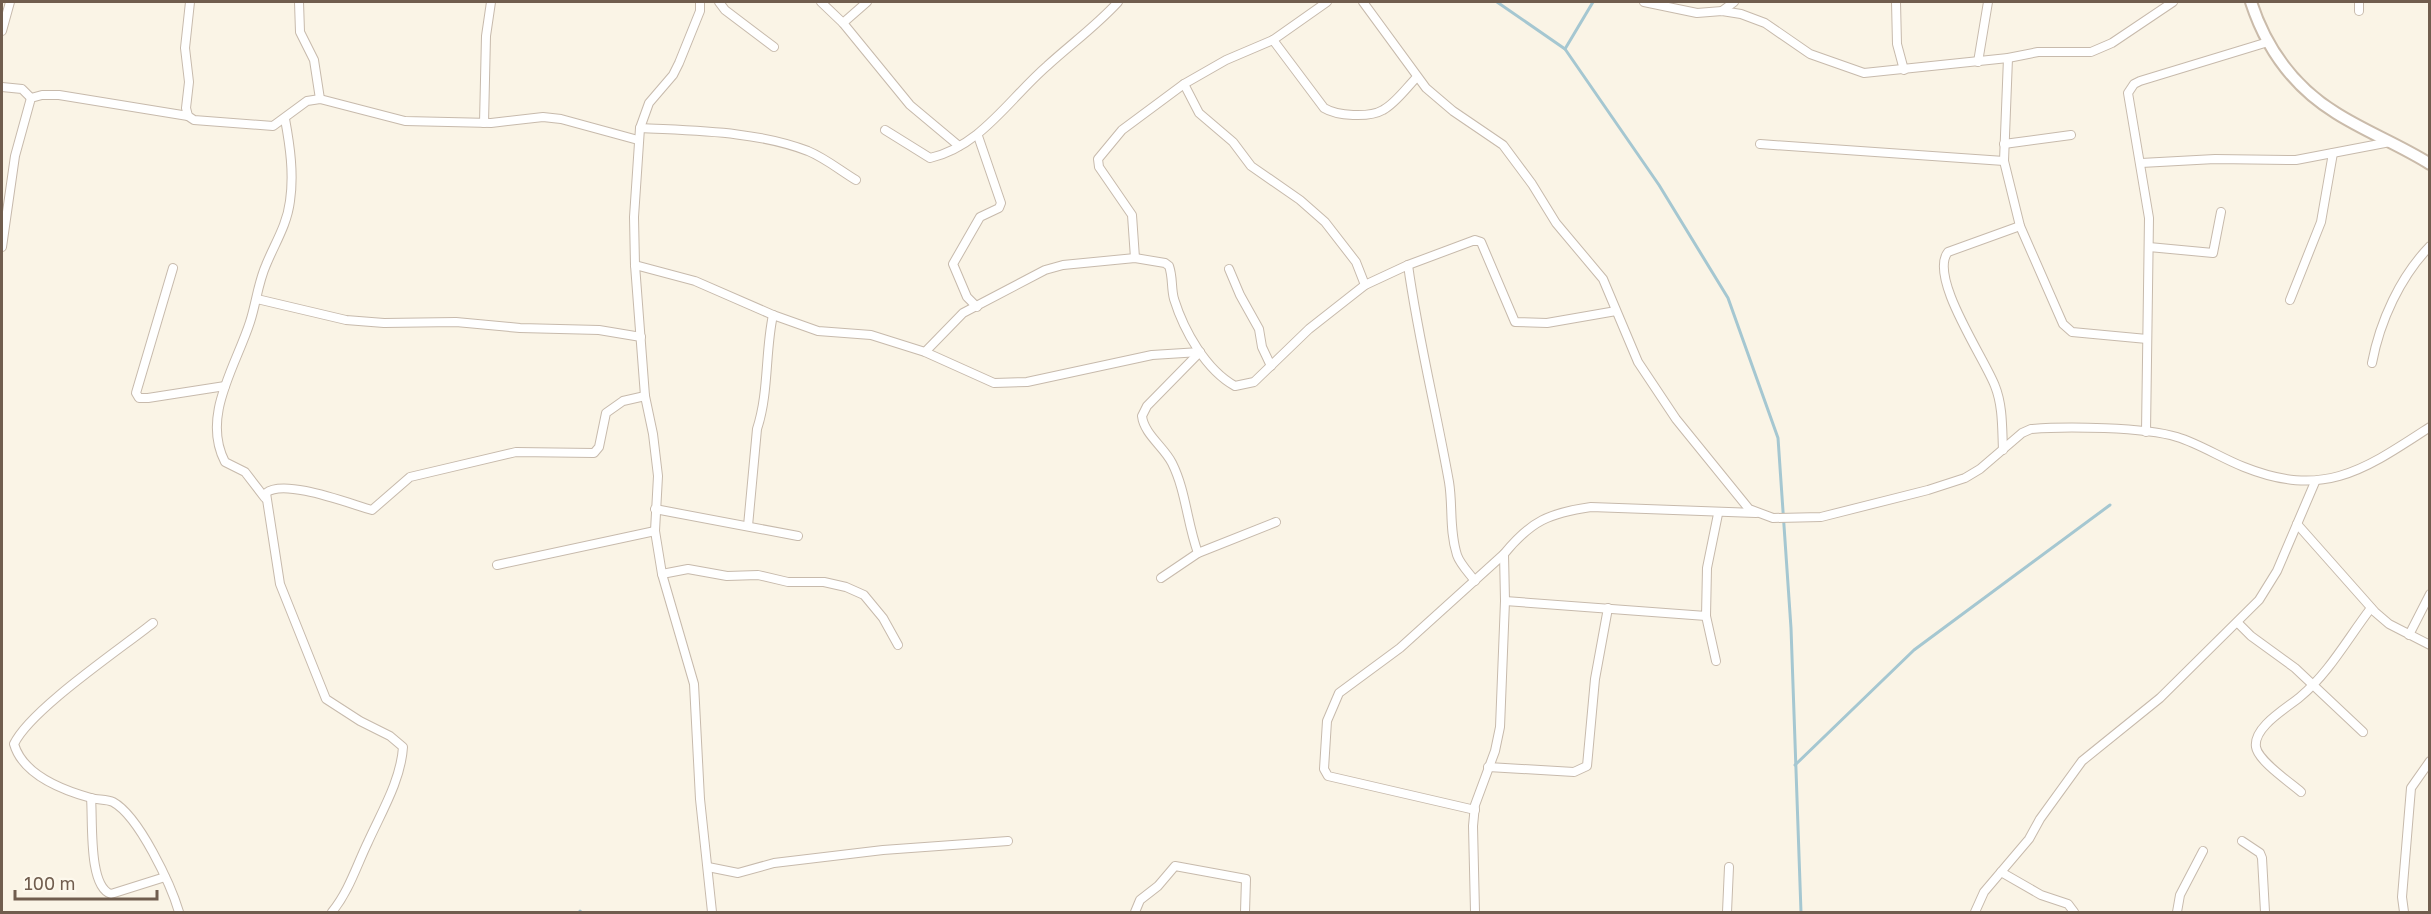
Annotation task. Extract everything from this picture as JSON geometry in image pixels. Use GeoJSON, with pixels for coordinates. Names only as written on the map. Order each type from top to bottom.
{"type":"FeatureCollection","features":[{"type":"Feature","properties":{"kind":"main road"},"geometry":{"type":"LineString","coordinates":[[2251,2],[2268,42],[2283,66],[2305,89],[2335,113],[2430,164]]}},
{"type":"Feature","properties":{"kind":"street"},"geometry":{"type":"LineString","coordinates":[[2,31],[10,2]]}},
{"type":"Feature","properties":{"kind":"street"},"geometry":{"type":"LineString","coordinates":[[188,116],[186,108],[189,82],[185,48],[190,2]]}},
{"type":"Feature","properties":{"kind":"street"},"geometry":{"type":"LineString","coordinates":[[299,2],[300,32],[314,60],[320,99]]}},
{"type":"Feature","properties":{"kind":"street"},"geometry":{"type":"LineString","coordinates":[[484,123],[486,36],[491,2]]}},
{"type":"Feature","properties":{"kind":"street"},"geometry":{"type":"LineString","coordinates":[[719,2],[725,10],[774,47]]}},
{"type":"Feature","properties":{"kind":"street"},"geometry":{"type":"LineString","coordinates":[[821,2],[843,22],[910,105],[959,146]]}},
{"type":"Feature","properties":{"kind":"street"},"geometry":{"type":"LineString","coordinates":[[843,22],[867,2]]}},
{"type":"Feature","properties":{"kind":"street"},"geometry":{"type":"LineString","coordinates":[[885,130],[930,158],[978,136],[1046,67],[1093,29],[1118,2]]}},
{"type":"Feature","properties":{"kind":"street"},"geometry":{"type":"LineString","coordinates":[[1135,258],[1132,215],[1099,167],[1098,159],[1122,130],[1184,84],[1226,60],[1273,40],[1327,2]]}},
{"type":"Feature","properties":{"kind":"street"},"geometry":{"type":"LineString","coordinates":[[1363,2],[1418,77],[1440,100],[1503,145],[1567,237],[1595,267],[1638,362],[1676,419],[1741,500],[1756,513]]}},
{"type":"Feature","properties":{"kind":"street"},"geometry":{"type":"LineString","coordinates":[[1644,2],[1697,13],[1722,11],[1741,14],[1765,23],[1810,54],[1864,73],[1978,62],[2032,53],[2075,54],[2099,50],[2173,2]]}},
{"type":"Feature","properties":{"kind":"street"},"geometry":{"type":"LineString","coordinates":[[1722,11],[1734,2]]}},
{"type":"Feature","properties":{"kind":"street"},"geometry":{"type":"LineString","coordinates":[[1896,2],[1897,44],[1904,70]]}},
{"type":"Feature","properties":{"kind":"street"},"geometry":{"type":"LineString","coordinates":[[1978,62],[1988,2]]}},
{"type":"Feature","properties":{"kind":"street"},"geometry":{"type":"LineString","coordinates":[[2359,2],[2360,11]]}},
{"type":"Feature","properties":{"kind":"street"},"geometry":{"type":"LineString","coordinates":[[703,3],[676,69],[649,103],[640,128],[635,266],[645,396],[653,434],[658,476],[655,531],[662,574],[694,684],[700,799],[712,912]]}},
{"type":"Feature","properties":{"kind":"street"},"geometry":{"type":"LineString","coordinates":[[1273,40],[1324,108],[1331,113],[1373,113],[1384,110],[1418,77]]}},
{"type":"Feature","properties":{"kind":"street"},"geometry":{"type":"LineString","coordinates":[[2146,432],[2149,218],[2128,93],[2134,84],[2268,42]]}},
{"type":"Feature","properties":{"kind":"street"},"geometry":{"type":"LineString","coordinates":[[2008,58],[2004,161],[2020,226],[2067,329],[2147,339]]}},
{"type":"Feature","properties":{"kind":"street"},"geometry":{"type":"LineString","coordinates":[[1184,84],[1199,113],[1233,141],[1251,166],[1300,200],[1325,222],[1356,262],[1365,285]]}},
{"type":"Feature","properties":{"kind":"street"},"geometry":{"type":"LineString","coordinates":[[2,87],[22,89],[31,98]]}},
{"type":"Feature","properties":{"kind":"street"},"geometry":{"type":"LineString","coordinates":[[31,98],[42,95],[59,95],[188,116],[197,120],[266,127],[285,119],[307,101],[320,99],[405,122],[484,123],[552,118],[638,140]]}},
{"type":"Feature","properties":{"kind":"street"},"geometry":{"type":"LineString","coordinates":[[2,248],[15,156],[31,98]]}},
{"type":"Feature","properties":{"kind":"street"},"geometry":{"type":"LineString","coordinates":[[285,119],[292,172],[290,201],[284,229],[265,266],[257,299],[225,386],[216,431],[221,456],[225,462],[246,472],[265,498],[280,584],[326,699],[360,721],[390,736],[403,747],[389,797],[352,881],[332,912]]}},
{"type":"Feature","properties":{"kind":"street"},"geometry":{"type":"LineString","coordinates":[[640,128],[745,135],[784,143],[811,152],[856,180]]}},
{"type":"Feature","properties":{"kind":"street"},"geometry":{"type":"LineString","coordinates":[[2004,144],[2071,135]]}},
{"type":"Feature","properties":{"kind":"street"},"geometry":{"type":"LineString","coordinates":[[977,307],[967,297],[953,264],[980,218],[999,208],[1000,203],[978,136]]}},
{"type":"Feature","properties":{"kind":"street"},"geometry":{"type":"LineString","coordinates":[[2140,163],[2215,159],[2296,160],[2390,142]]}},
{"type":"Feature","properties":{"kind":"street"},"geometry":{"type":"LineString","coordinates":[[1760,144],[2004,161]]}},
{"type":"Feature","properties":{"kind":"street"},"geometry":{"type":"LineString","coordinates":[[2290,300],[2321,222],[2333,153]]}},
{"type":"Feature","properties":{"kind":"street"},"geometry":{"type":"LineString","coordinates":[[2149,247],[2213,253],[2222,212]]}},
{"type":"Feature","properties":{"kind":"street"},"geometry":{"type":"LineString","coordinates":[[2004,450],[1996,387],[1948,288],[1943,265],[1948,252],[2020,226]]}},
{"type":"Feature","properties":{"kind":"street"},"geometry":{"type":"LineString","coordinates":[[925,352],[955,320],[1045,270],[1063,265],[1135,258],[1169,266],[1173,296],[1183,322],[1200,352],[1226,381],[1235,386],[1254,382],[1309,329],[1365,285],[1408,265],[1475,240],[1480,242],[1515,322],[1547,323],[1616,311]]}},
{"type":"Feature","properties":{"kind":"street"},"geometry":{"type":"LineString","coordinates":[[2372,363],[2377,338],[2396,294],[2415,260],[2430,246]]}},
{"type":"Feature","properties":{"kind":"street"},"geometry":{"type":"LineString","coordinates":[[1408,265],[1414,314],[1423,344],[1449,483],[1450,530],[1458,558],[1475,581]]}},
{"type":"Feature","properties":{"kind":"street"},"geometry":{"type":"LineString","coordinates":[[635,266],[695,281],[773,315],[818,331],[871,335],[925,352],[969,374],[1006,385],[1152,355],[1200,352]]}},
{"type":"Feature","properties":{"kind":"street"},"geometry":{"type":"LineString","coordinates":[[173,268],[136,393],[138,398],[225,386]]}},
{"type":"Feature","properties":{"kind":"street"},"geometry":{"type":"LineString","coordinates":[[1229,269],[1259,329],[1262,347],[1270,366]]}},
{"type":"Feature","properties":{"kind":"street"},"geometry":{"type":"LineString","coordinates":[[257,299],[346,320],[384,323],[456,322],[519,328],[599,330],[641,337]]}},
{"type":"Feature","properties":{"kind":"street"},"geometry":{"type":"LineString","coordinates":[[748,526],[757,429],[762,415],[768,340],[773,315]]}},
{"type":"Feature","properties":{"kind":"street"},"geometry":{"type":"LineString","coordinates":[[1198,553],[1179,479],[1171,460],[1146,428],[1142,416],[1147,406],[1200,352]]}},
{"type":"Feature","properties":{"kind":"street"},"geometry":{"type":"LineString","coordinates":[[265,498],[270,489],[290,488],[372,510],[410,477],[516,452],[594,453],[599,447],[606,413],[623,401],[645,396]]}},
{"type":"Feature","properties":{"kind":"street"},"geometry":{"type":"LineString","coordinates":[[1475,810],[1328,776],[1324,769],[1327,721],[1339,693],[1400,648],[1504,554],[1533,523],[1548,516],[1591,507],[1718,514],[1756,513],[1777,518],[1821,517],[1856,510],[1965,478],[2004,450],[2022,433],[2031,429],[2146,432],[2176,436],[2265,475],[2315,482],[2345,475],[2379,459],[2430,427]]}},
{"type":"Feature","properties":{"kind":"street"},"geometry":{"type":"LineString","coordinates":[[1975,912],[1983,892],[2029,838],[2082,761],[2160,698],[2259,600],[2271,581],[2315,482]]}},
{"type":"Feature","properties":{"kind":"street"},"geometry":{"type":"LineString","coordinates":[[655,509],[798,536]]}},
{"type":"Feature","properties":{"kind":"street"},"geometry":{"type":"LineString","coordinates":[[1716,661],[1706,616],[1707,567],[1718,514]]}},
{"type":"Feature","properties":{"kind":"street"},"geometry":{"type":"LineString","coordinates":[[1161,578],[1198,553],[1276,522]]}},
{"type":"Feature","properties":{"kind":"street"},"geometry":{"type":"LineString","coordinates":[[2297,524],[2371,608],[2389,624],[2430,645]]}},
{"type":"Feature","properties":{"kind":"street"},"geometry":{"type":"LineString","coordinates":[[497,565],[655,531]]}},
{"type":"Feature","properties":{"kind":"street"},"geometry":{"type":"LineString","coordinates":[[1475,912],[1473,825],[1475,810],[1500,727],[1505,601],[1504,554]]}},
{"type":"Feature","properties":{"kind":"street"},"geometry":{"type":"LineString","coordinates":[[662,574],[688,570],[727,576],[758,575],[788,582],[824,582],[846,587],[864,595],[883,618],[898,645]]}},
{"type":"Feature","properties":{"kind":"street"},"geometry":{"type":"LineString","coordinates":[[2409,635],[2430,594]]}},
{"type":"Feature","properties":{"kind":"street"},"geometry":{"type":"LineString","coordinates":[[1505,601],[1706,616]]}},
{"type":"Feature","properties":{"kind":"street"},"geometry":{"type":"LineString","coordinates":[[1488,767],[1574,772],[1587,766],[1595,679],[1608,608]]}},
{"type":"Feature","properties":{"kind":"street"},"geometry":{"type":"LineString","coordinates":[[2301,792],[2265,762],[2256,746],[2259,733],[2313,686],[2371,608]]}},
{"type":"Feature","properties":{"kind":"street"},"geometry":{"type":"LineString","coordinates":[[153,623],[27,724],[14,744],[17,753],[27,765],[53,785],[91,798],[114,802],[140,830],[165,877],[179,912]]}},
{"type":"Feature","properties":{"kind":"street"},"geometry":{"type":"LineString","coordinates":[[2238,623],[2251,636],[2295,668],[2363,732]]}},
{"type":"Feature","properties":{"kind":"street"},"geometry":{"type":"LineString","coordinates":[[2404,912],[2402,897],[2408,800],[2415,779],[2430,761]]}},
{"type":"Feature","properties":{"kind":"street"},"geometry":{"type":"LineString","coordinates":[[91,798],[96,879],[106,893],[111,894],[165,877]]}},
{"type":"Feature","properties":{"kind":"street"},"geometry":{"type":"LineString","coordinates":[[708,867],[738,873],[774,864],[883,850],[1008,841]]}},
{"type":"Feature","properties":{"kind":"street"},"geometry":{"type":"LineString","coordinates":[[2242,841],[2260,853],[2262,858],[2265,912]]}},
{"type":"Feature","properties":{"kind":"street"},"geometry":{"type":"LineString","coordinates":[[2177,912],[2180,895],[2203,851]]}},
{"type":"Feature","properties":{"kind":"street"},"geometry":{"type":"LineString","coordinates":[[1135,912],[1140,900],[1158,886],[1175,866],[1246,879],[1245,912]]}},
{"type":"Feature","properties":{"kind":"street"},"geometry":{"type":"LineString","coordinates":[[1727,912],[1729,867]]}},
{"type":"Feature","properties":{"kind":"street"},"geometry":{"type":"LineString","coordinates":[[2001,872],[2041,895],[2068,904],[2074,912]]}},
{"type":"Feature","properties":{"kind":"waterway"},"geometry":{"type":"LineString","coordinates":[[1497,2],[1565,49],[1659,185],[1728,298],[1778,438],[1791,628],[1801,912]]}},
{"type":"Feature","properties":{"kind":"waterway"},"geometry":{"type":"LineString","coordinates":[[1565,49],[1593,2]]}},
{"type":"Feature","properties":{"kind":"waterway"},"geometry":{"type":"LineString","coordinates":[[1795,765],[1914,650],[2110,505]]}}]}
